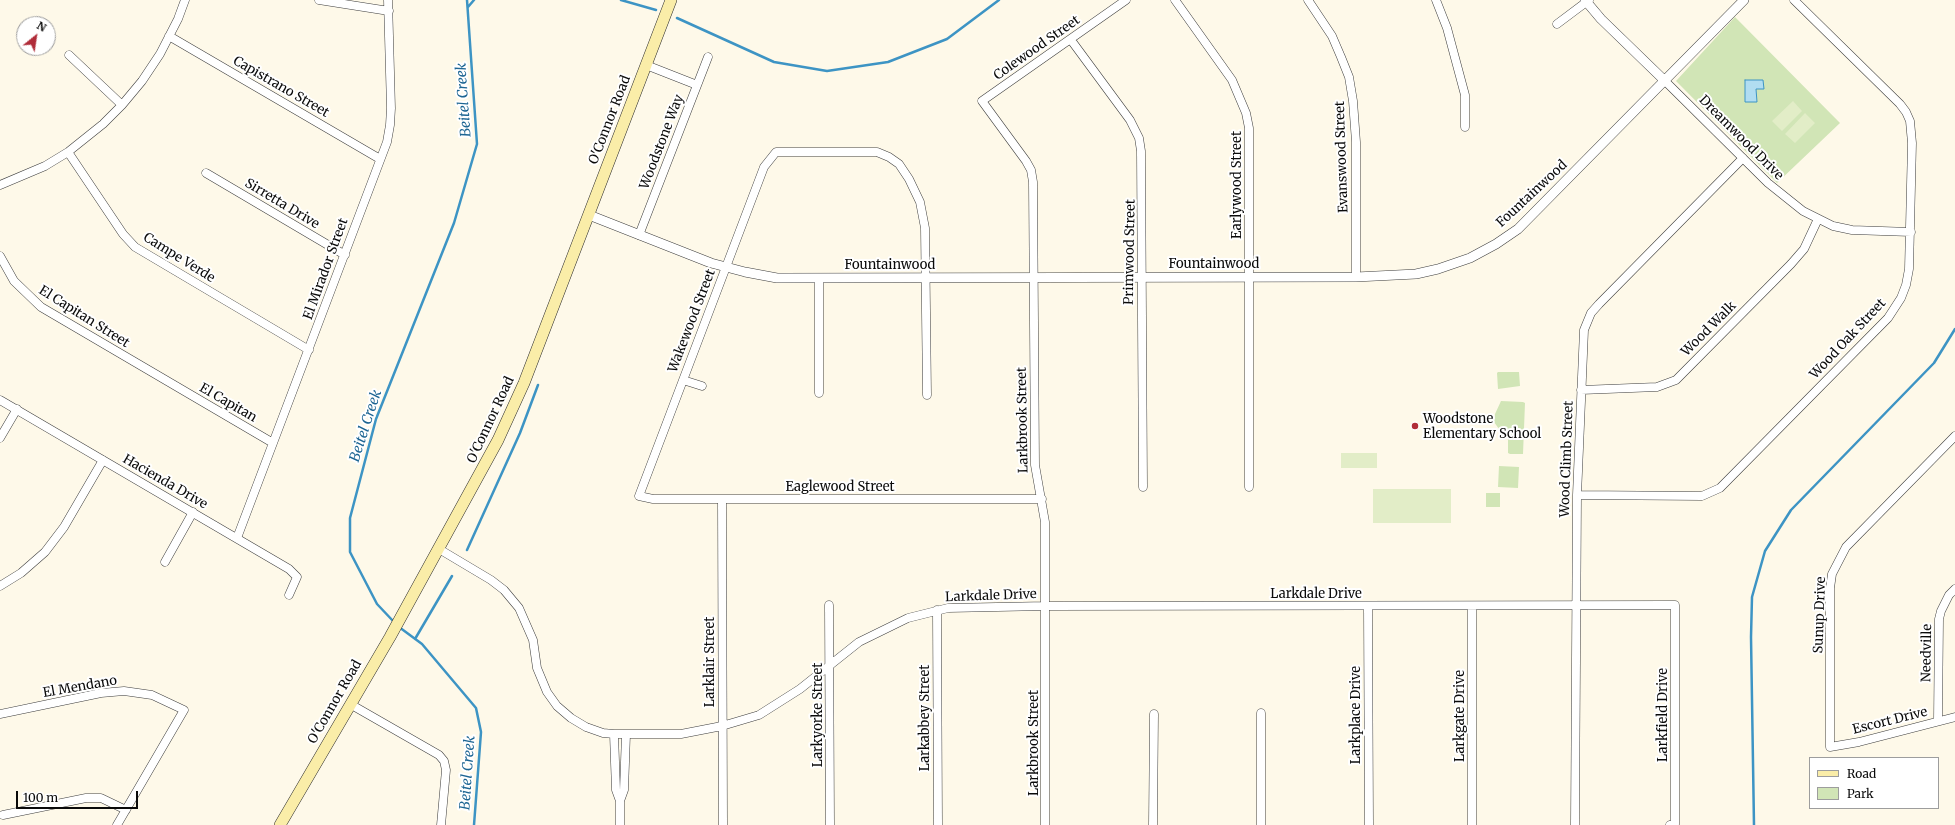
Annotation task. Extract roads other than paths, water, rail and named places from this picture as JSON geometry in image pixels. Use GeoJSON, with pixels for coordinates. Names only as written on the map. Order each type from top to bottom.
{"type":"FeatureCollection","features":[{"type":"Feature","properties":{"kind":"main road","name":"O'Connor Road"},"geometry":{"type":"LineString","coordinates":[[280,825],[390,637],[482,472],[514,408],[671,0]]}},
{"type":"Feature","properties":{"kind":"street"},"geometry":{"type":"LineString","coordinates":[[0,185],[44,166],[68,152],[103,124],[122,105],[160,54],[170,36],[185,0]]}},
{"type":"Feature","properties":{"kind":"street"},"geometry":{"type":"LineString","coordinates":[[319,0],[389,11]]}},
{"type":"Feature","properties":{"kind":"street","name":"El Mirador Street"},"geometry":{"type":"LineString","coordinates":[[237,538],[387,142],[390,125],[388,0]]}},
{"type":"Feature","properties":{"kind":"street","name":"Colewood Street"},"geometry":{"type":"LineString","coordinates":[[982,101],[1126,0]]}},
{"type":"Feature","properties":{"kind":"street","name":"Earlywood Street"},"geometry":{"type":"LineString","coordinates":[[1175,0],[1232,80],[1246,113],[1250,144],[1249,487]]}},
{"type":"Feature","properties":{"kind":"street","name":"Evanswood Street"},"geometry":{"type":"LineString","coordinates":[[1309,0],[1332,36],[1349,76],[1353,101],[1356,142],[1356,277]]}},
{"type":"Feature","properties":{"kind":"street"},"geometry":{"type":"LineString","coordinates":[[1436,0],[1447,28],[1465,95],[1465,127]]}},
{"type":"Feature","properties":{"kind":"street","name":"Fountainwood"},"geometry":{"type":"LineString","coordinates":[[589,215],[725,267],[777,278],[1356,277],[1398,276],[1438,269],[1470,258],[1496,244],[1526,221],[1744,0]]}},
{"type":"Feature","properties":{"kind":"street","name":"Wood Oak Street"},"geometry":{"type":"LineString","coordinates":[[1577,496],[1702,496],[1720,488],[1888,318],[1906,285],[1909,269],[1911,232],[1911,129],[1906,112],[1794,0]]}},
{"type":"Feature","properties":{"kind":"street"},"geometry":{"type":"LineString","coordinates":[[1557,24],[1587,1]]}},
{"type":"Feature","properties":{"kind":"street","name":"Dreamwood Drive"},"geometry":{"type":"LineString","coordinates":[[1587,1],[1601,19],[1782,196],[1818,219],[1833,226],[1852,230],[1911,232]]}},
{"type":"Feature","properties":{"kind":"street","name":"Capistrano Street"},"geometry":{"type":"LineString","coordinates":[[170,36],[380,159]]}},
{"type":"Feature","properties":{"kind":"street","name":"Primwood Street"},"geometry":{"type":"LineString","coordinates":[[1071,40],[1130,120],[1139,138],[1142,184],[1141,277],[1143,487]]}},
{"type":"Feature","properties":{"kind":"street"},"geometry":{"type":"LineString","coordinates":[[69,55],[122,105]]}},
{"type":"Feature","properties":{"kind":"street","name":"Woodstone Way"},"geometry":{"type":"LineString","coordinates":[[639,235],[708,57]]}},
{"type":"Feature","properties":{"kind":"street"},"geometry":{"type":"LineString","coordinates":[[646,65],[697,85]]}},
{"type":"Feature","properties":{"kind":"street","name":"Larkbrook Street"},"geometry":{"type":"LineString","coordinates":[[982,101],[1031,170],[1034,194],[1032,277],[1035,465],[1045,522],[1046,825]]}},
{"type":"Feature","properties":{"kind":"street","name":"Campe Verde"},"geometry":{"type":"LineString","coordinates":[[68,152],[123,234],[135,247],[309,350]]}},
{"type":"Feature","properties":{"kind":"street","name":"Wakewood Street"},"geometry":{"type":"LineString","coordinates":[[639,496],[764,167],[776,152],[877,152],[889,157],[899,164],[909,179],[920,202],[925,228],[927,278]]}},
{"type":"Feature","properties":{"kind":"street","name":"Wood Climb Street"},"geometry":{"type":"LineString","coordinates":[[1575,825],[1577,496],[1583,338],[1586,322],[1591,313],[1743,158]]}},
{"type":"Feature","properties":{"kind":"street","name":"Sirretta Drive"},"geometry":{"type":"LineString","coordinates":[[206,173],[344,255]]}},
{"type":"Feature","properties":{"kind":"street","name":"Wood Walk"},"geometry":{"type":"LineString","coordinates":[[1581,390],[1657,387],[1676,380],[1791,264],[1804,248],[1818,219]]}},
{"type":"Feature","properties":{"kind":"street","name":"El Capitan Street"},"geometry":{"type":"LineString","coordinates":[[0,256],[14,281],[40,307],[170,383]]}},
{"type":"Feature","properties":{"kind":"street"},"geometry":{"type":"LineString","coordinates":[[927,278],[927,395]]}},
{"type":"Feature","properties":{"kind":"street"},"geometry":{"type":"LineString","coordinates":[[819,279],[820,393]]}},
{"type":"Feature","properties":{"kind":"street"},"geometry":{"type":"LineString","coordinates":[[683,380],[702,386]]}},
{"type":"Feature","properties":{"kind":"street","name":"El Capitan"},"geometry":{"type":"LineString","coordinates":[[170,383],[273,444]]}},
{"type":"Feature","properties":{"kind":"street","name":"Hacienda Drive"},"geometry":{"type":"LineString","coordinates":[[0,400],[295,573],[296,582],[289,596]]}},
{"type":"Feature","properties":{"kind":"street"},"geometry":{"type":"LineString","coordinates":[[0,438],[17,409]]}},
{"type":"Feature","properties":{"kind":"street","name":"Sunup Drive"},"geometry":{"type":"LineString","coordinates":[[1830,747],[1830,588],[1832,574],[1846,547],[1955,436]]}},
{"type":"Feature","properties":{"kind":"street"},"geometry":{"type":"LineString","coordinates":[[0,586],[34,563],[50,546],[64,527],[103,460]]}},
{"type":"Feature","properties":{"kind":"street","name":"Eaglewood Street"},"geometry":{"type":"LineString","coordinates":[[639,496],[653,499],[1042,499]]}},
{"type":"Feature","properties":{"kind":"street","name":"Larklair Street"},"geometry":{"type":"LineString","coordinates":[[722,499],[723,825]]}},
{"type":"Feature","properties":{"kind":"street"},"geometry":{"type":"LineString","coordinates":[[165,562],[193,512]]}},
{"type":"Feature","properties":{"kind":"street","name":"Larkdale Drive"},"geometry":{"type":"LineString","coordinates":[[439,549],[491,580],[504,590],[518,608],[533,640],[537,668],[547,692],[557,706],[571,718],[586,727],[603,733],[614,734],[681,734],[722,726],[759,714],[780,703],[859,642],[908,618],[937,610],[962,607],[1046,606],[1675,605]]}},
{"type":"Feature","properties":{"kind":"street","name":"Needville"},"geometry":{"type":"LineString","coordinates":[[1938,721],[1939,619],[1941,611],[1949,596],[1955,590]]}},
{"type":"Feature","properties":{"kind":"street","name":"Larkyorke Street"},"geometry":{"type":"LineString","coordinates":[[829,605],[830,825]]}},
{"type":"Feature","properties":{"kind":"street","name":"Larkfield Drive"},"geometry":{"type":"LineString","coordinates":[[1673,824],[1675,605]]}},
{"type":"Feature","properties":{"kind":"street","name":"Larkplace Drive"},"geometry":{"type":"LineString","coordinates":[[1368,606],[1368,825]]}},
{"type":"Feature","properties":{"kind":"street","name":"Larkgate Drive"},"geometry":{"type":"LineString","coordinates":[[1472,606],[1472,825]]}},
{"type":"Feature","properties":{"kind":"street","name":"Larkabbey Street"},"geometry":{"type":"LineString","coordinates":[[937,610],[938,825]]}},
{"type":"Feature","properties":{"kind":"street","name":"El Mendano"},"geometry":{"type":"LineString","coordinates":[[0,714],[102,693],[124,691],[152,695],[184,710],[126,810]]}},
{"type":"Feature","properties":{"kind":"street"},"geometry":{"type":"LineString","coordinates":[[350,704],[439,755],[444,761],[446,770],[442,825]]}},
{"type":"Feature","properties":{"kind":"street"},"geometry":{"type":"LineString","coordinates":[[1261,713],[1261,825]]}},
{"type":"Feature","properties":{"kind":"street"},"geometry":{"type":"LineString","coordinates":[[1153,825],[1154,714]]}},
{"type":"Feature","properties":{"kind":"street","name":"Escort Drive"},"geometry":{"type":"LineString","coordinates":[[1830,747],[1859,742],[1955,717]]}},
{"type":"Feature","properties":{"kind":"street"},"geometry":{"type":"LineString","coordinates":[[614,734],[616,790],[620,801],[620,825]]}},
{"type":"Feature","properties":{"kind":"street"},"geometry":{"type":"LineString","coordinates":[[620,801],[624,790],[626,734]]}},
{"type":"Feature","properties":{"kind":"street"},"geometry":{"type":"LineString","coordinates":[[3,815],[86,798],[101,798],[126,810],[117,825]]}},
{"type":"Feature","properties":{"kind":"water"},"geometry":{"type":"Polygon","coordinates":[[[1745,80],[1763,80],[1764,89],[1756,89],[1757,102],[1745,102],[1745,80]]]}},
{"type":"Feature","properties":{"kind":"waterway","name":"Beitel Creek"},"geometry":{"type":"LineString","coordinates":[[394,622],[377,604],[350,552],[350,518],[376,419],[454,223],[477,144],[467,0]]}},
{"type":"Feature","properties":{"kind":"waterway","name":"Beitel Creek"},"geometry":{"type":"LineString","coordinates":[[468,7],[474,0]]}},
{"type":"Feature","properties":{"kind":"waterway"},"geometry":{"type":"LineString","coordinates":[[621,0],[656,10]]}},
{"type":"Feature","properties":{"kind":"waterway"},"geometry":{"type":"LineString","coordinates":[[677,18],[774,62],[827,71],[888,62],[947,39],[999,0]]}},
{"type":"Feature","properties":{"kind":"waterway"},"geometry":{"type":"LineString","coordinates":[[1754,825],[1751,637],[1752,597],[1765,551],[1791,510],[1934,363],[1955,329]]}},
{"type":"Feature","properties":{"kind":"waterway"},"geometry":{"type":"LineString","coordinates":[[467,550],[520,433],[538,385]]}},
{"type":"Feature","properties":{"kind":"waterway"},"geometry":{"type":"LineString","coordinates":[[415,639],[452,576]]}},
{"type":"Feature","properties":{"kind":"waterway","name":"Beitel Creek"},"geometry":{"type":"LineString","coordinates":[[399,627],[422,644],[476,708],[481,732],[474,825]]}},
{"type":"Feature","properties":{"kind":"place","name":"Woodstone Elementary School"},"geometry":{"type":"Point","coordinates":[1415,426]}}]}
